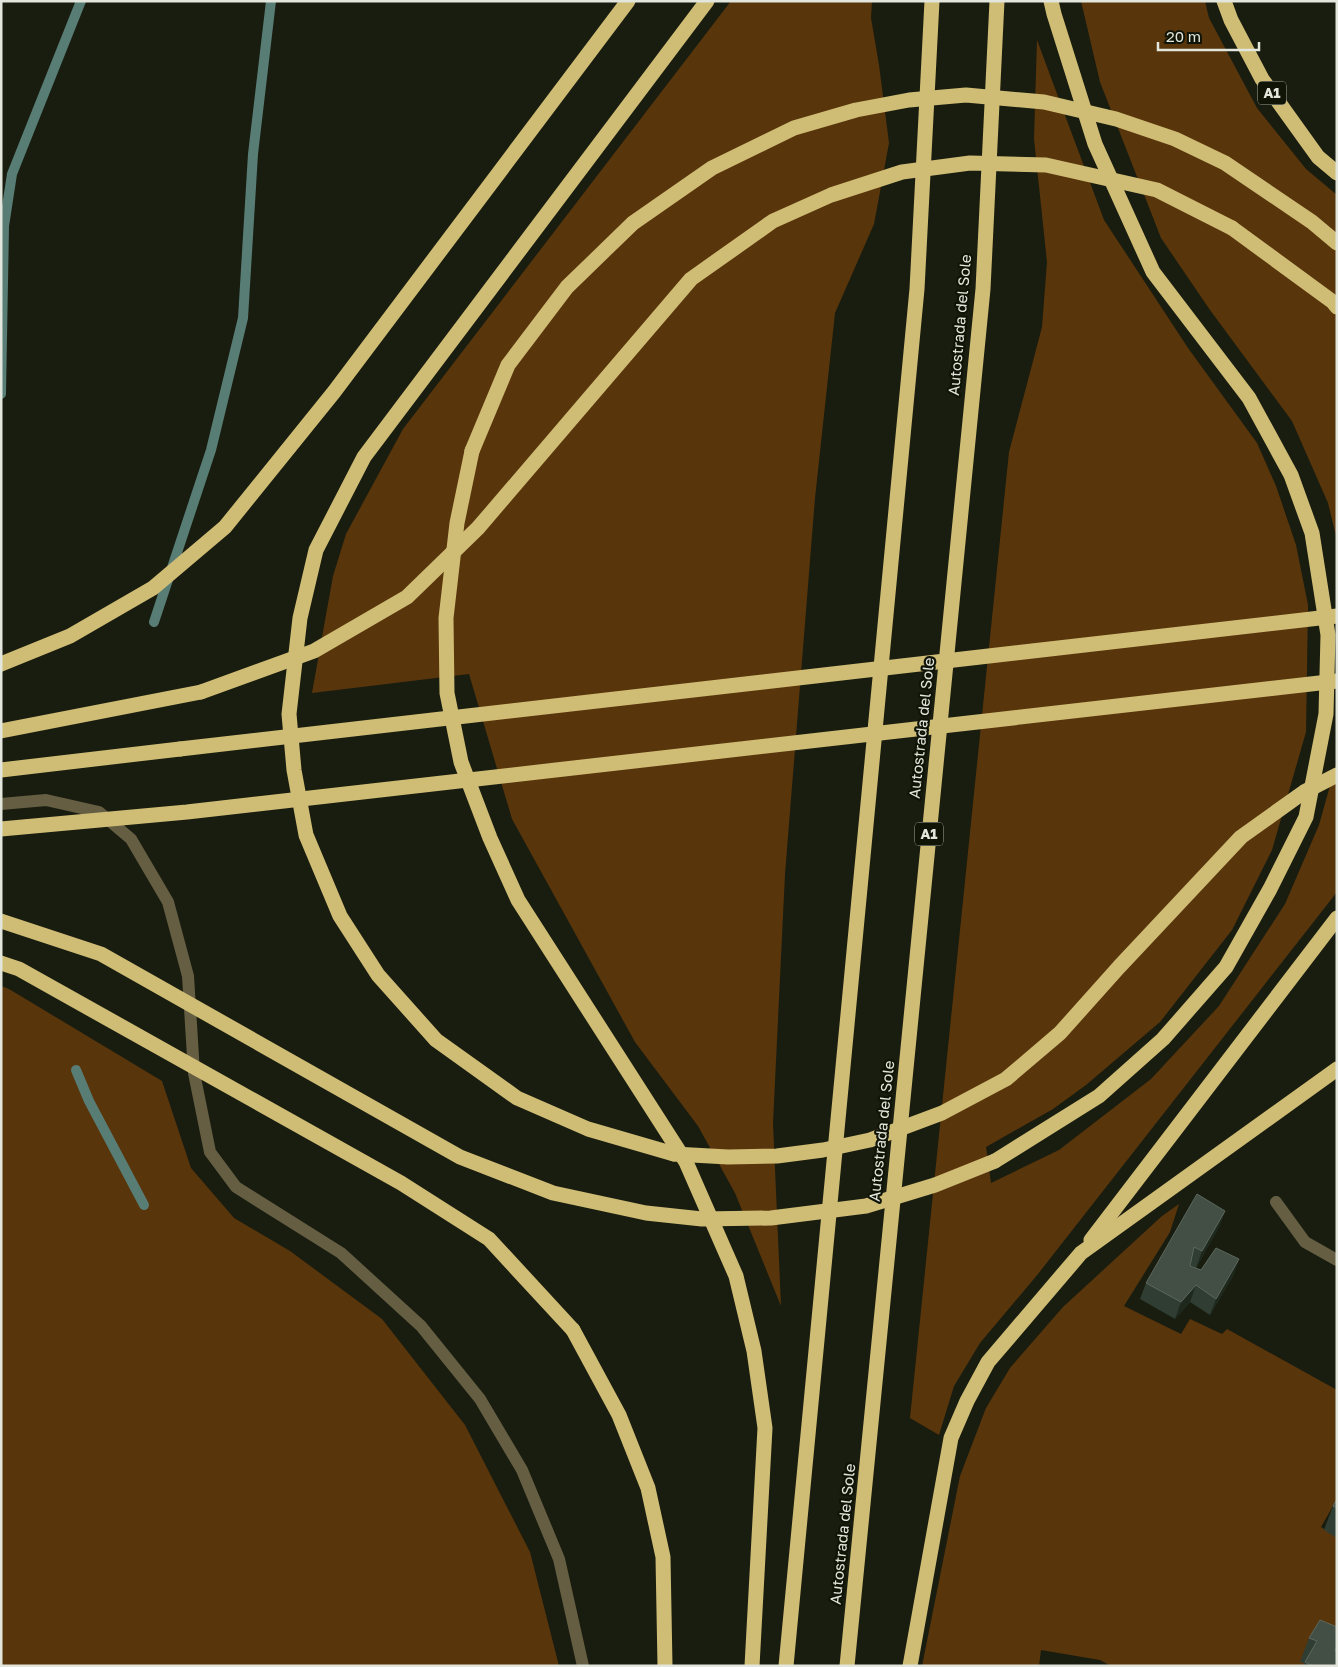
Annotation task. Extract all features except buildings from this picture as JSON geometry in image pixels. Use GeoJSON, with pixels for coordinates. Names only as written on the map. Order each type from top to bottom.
{"type":"FeatureCollection","features":[{"type":"Feature","properties":{"kind":"highway"},"geometry":{"type":"LineString","coordinates":[[1,664],[70,636],[152,588],[225,527],[334,392],[628,1]]}},
{"type":"Feature","properties":{"kind":"highway"},"geometry":{"type":"LineString","coordinates":[[707,1],[364,457],[316,550],[300,618],[289,714],[294,770],[306,834],[340,916],[378,975],[436,1040],[516,1098],[588,1129],[674,1154],[728,1157],[777,1156],[823,1150],[870,1140],[942,1113],[1006,1078],[1060,1033],[1118,967],[1241,837],[1304,792],[1337,775]]}},
{"type":"Feature","properties":{"kind":"highway"},"geometry":{"type":"LineString","coordinates":[[786,1666],[916,299],[932,1]]}},
{"type":"Feature","properties":{"kind":"highway","name":"Autostrada del Sole"},"geometry":{"type":"LineString","coordinates":[[847,1666],[983,288],[997,1]]}},
{"type":"Feature","properties":{"kind":"highway"},"geometry":{"type":"LineString","coordinates":[[1,921],[101,954],[460,1157],[554,1193],[646,1213],[702,1219],[771,1218],[866,1206],[935,1185],[995,1161],[1099,1096],[1162,1039],[1226,967],[1270,889],[1306,817],[1326,714],[1328,635],[1312,533],[1291,475],[1249,398],[1153,272],[1095,144],[1051,1]]}},
{"type":"Feature","properties":{"kind":"highway","name":"A1"},"geometry":{"type":"LineString","coordinates":[[1224,1],[1231,20],[1262,79],[1318,157],[1337,173]]}},
{"type":"Feature","properties":{"kind":"highway"},"geometry":{"type":"LineString","coordinates":[[752,1666],[765,1428],[754,1351],[736,1276],[686,1162],[518,900],[490,838],[461,762],[447,693],[446,618],[457,522],[472,451],[508,366],[567,287],[633,223],[712,168],[794,128],[856,110],[909,100],[966,95],[1044,102],[1116,119],[1175,139],[1225,163],[1312,222],[1337,243]]}},
{"type":"Feature","properties":{"kind":"highway"},"geometry":{"type":"LineString","coordinates":[[1,731],[201,692],[314,651],[407,597],[478,528],[691,279],[773,222],[830,194],[902,172],[970,164],[1046,165],[1157,190],[1232,228],[1337,307]]}},
{"type":"Feature","properties":{"kind":"highway"},"geometry":{"type":"LineString","coordinates":[[1,770],[1337,616]]}},
{"type":"Feature","properties":{"kind":"highway"},"geometry":{"type":"LineString","coordinates":[[1,829],[187,812],[1337,681]]}},
{"type":"Feature","properties":{"kind":"highway"},"geometry":{"type":"LineString","coordinates":[[910,1666],[951,1438],[967,1401],[988,1362],[1081,1253],[1337,918]]}},
{"type":"Feature","properties":{"kind":"highway"},"geometry":{"type":"LineString","coordinates":[[1,963],[19,969],[401,1183],[489,1239],[573,1330],[619,1415],[648,1488],[663,1557],[665,1666]]}},
{"type":"Feature","properties":{"kind":"highway"},"geometry":{"type":"LineString","coordinates":[[1081,1253],[1337,1069]]}},
{"type":"Feature","properties":{"kind":"street"},"geometry":{"type":"LineString","coordinates":[[1,804],[46,800],[99,812],[131,840],[168,902],[188,976],[194,1072],[210,1152],[236,1187],[341,1253],[421,1326],[480,1400],[522,1470],[559,1559],[583,1666]]}},
{"type":"Feature","properties":{"kind":"street"},"geometry":{"type":"LineString","coordinates":[[1276,1202],[1305,1242],[1337,1260]]}},
{"type":"Feature","properties":{"kind":"shaded area"},"geometry":{"type":"Polygon","coordinates":[[[731,1],[872,1],[871,18],[889,143],[874,224],[835,313],[815,498],[785,874],[773,1123],[781,1306],[735,1193],[698,1126],[635,1042],[512,819],[469,674],[312,693],[333,576],[346,534],[403,429],[731,1]]]}},
{"type":"Feature","properties":{"kind":"shaded area"},"geometry":{"type":"Polygon","coordinates":[[[1081,1],[1205,1],[1209,18],[1257,108],[1306,169],[1337,195],[1337,540],[1328,503],[1292,421],[1210,310],[1161,238],[1100,82],[1081,1]]]}},
{"type":"Feature","properties":{"kind":"shaded area"},"geometry":{"type":"Polygon","coordinates":[[[1037,40],[1104,220],[1188,348],[1257,443],[1276,486],[1296,545],[1308,605],[1306,732],[1272,850],[1232,930],[1160,1022],[1086,1085],[1053,1109],[986,1147],[991,1183],[1059,1150],[1151,1079],[1219,1006],[1285,904],[1319,825],[1337,761],[1337,892],[1038,1274],[980,1343],[954,1386],[939,1435],[910,1418],[1009,452],[1042,327],[1047,262],[1034,139],[1037,40]]]}},
{"type":"Feature","properties":{"kind":"shaded area"},"geometry":{"type":"Polygon","coordinates":[[[1,986],[162,1081],[191,1168],[234,1218],[290,1251],[382,1319],[465,1425],[530,1552],[559,1666],[1,1666],[1,986]]]}},
{"type":"Feature","properties":{"kind":"shaded area"},"geometry":{"type":"Polygon","coordinates":[[[1179,1204],[1170,1232],[1124,1306],[1181,1334],[1190,1319],[1222,1334],[1227,1329],[1337,1390],[1337,1499],[1321,1527],[1337,1537],[1337,1666],[1111,1666],[1100,1660],[1041,1650],[1039,1666],[922,1666],[960,1476],[986,1408],[1010,1368],[1063,1307],[1162,1216],[1179,1204]]]}},
{"type":"Feature","properties":{"kind":"waterway"},"geometry":{"type":"LineString","coordinates":[[1,394],[4,226],[12,174],[81,1]]}},
{"type":"Feature","properties":{"kind":"waterway"},"geometry":{"type":"LineString","coordinates":[[154,622],[211,450],[243,318],[253,154],[271,1]]}},
{"type":"Feature","properties":{"kind":"waterway"},"geometry":{"type":"LineString","coordinates":[[76,1070],[89,1101],[144,1205]]}}]}
